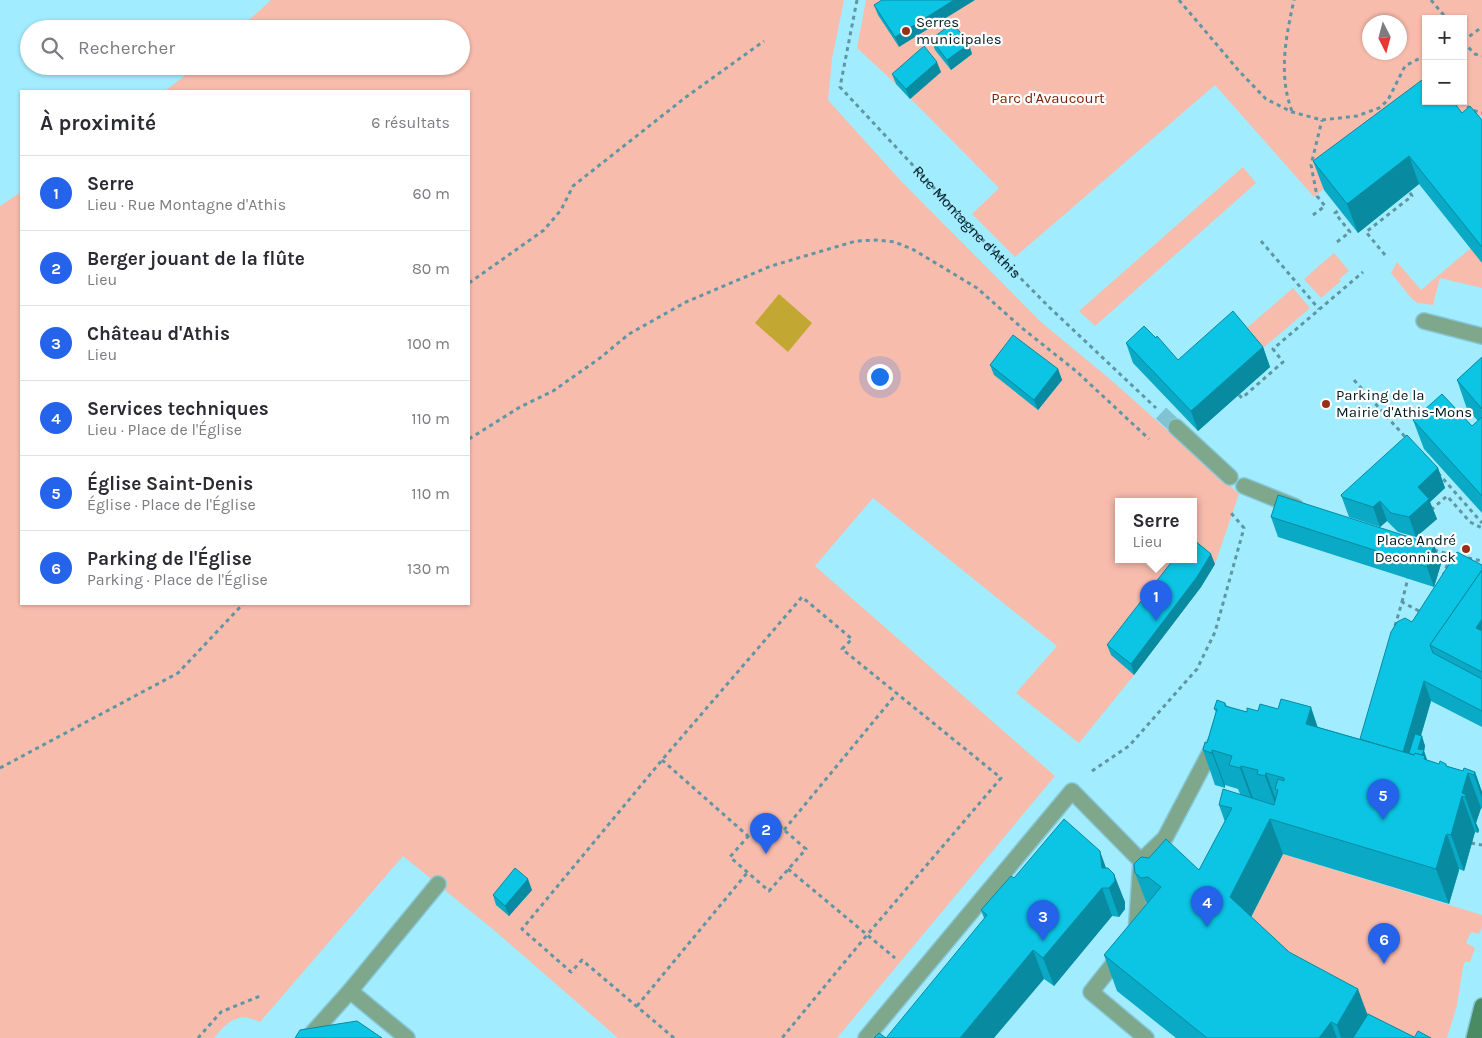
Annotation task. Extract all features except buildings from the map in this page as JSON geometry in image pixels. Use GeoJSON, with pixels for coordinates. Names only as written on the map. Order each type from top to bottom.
{"type":"FeatureCollection","features":[{"type":"Feature","properties":{"kind":"main road"},"geometry":{"type":"LineString","coordinates":[[1474,1038],[1482,1006]]}},
{"type":"Feature","properties":{"kind":"street"},"geometry":{"type":"LineString","coordinates":[[1424,321],[1482,336]]}},
{"type":"Feature","properties":{"kind":"street"},"geometry":{"type":"LineString","coordinates":[[1176,427],[1230,477]]}},
{"type":"Feature","properties":{"kind":"street"},"geometry":{"type":"LineString","coordinates":[[1244,486],[1306,510]]}},
{"type":"Feature","properties":{"kind":"street"},"geometry":{"type":"LineString","coordinates":[[1146,1038],[1092,992],[1136,935],[1140,862],[1165,838],[1222,729]]}},
{"type":"Feature","properties":{"kind":"street"},"geometry":{"type":"LineString","coordinates":[[866,1038],[1072,791],[1140,862]]}},
{"type":"Feature","properties":{"kind":"street"},"geometry":{"type":"LineString","coordinates":[[308,1038],[350,991],[438,884]]}},
{"type":"Feature","properties":{"kind":"street"},"geometry":{"type":"LineString","coordinates":[[350,991],[407,1038]]}},
{"type":"Feature","properties":{"kind":"path","name":"Rue Montagne d'Athis"},"geometry":{"type":"LineString","coordinates":[[857,0],[840,87],[975,232],[1049,307],[1162,413]]}},
{"type":"Feature","properties":{"kind":"path"},"geometry":{"type":"LineString","coordinates":[[1179,0],[1239,71],[1266,99],[1292,112],[1322,120],[1357,116],[1379,108],[1388,100],[1406,66],[1422,57]]}},
{"type":"Feature","properties":{"kind":"path"},"geometry":{"type":"LineString","coordinates":[[1292,112],[1284,87],[1287,32],[1294,0]]}},
{"type":"Feature","properties":{"kind":"path"},"geometry":{"type":"LineString","coordinates":[[1431,0],[1444,15]]}},
{"type":"Feature","properties":{"kind":"path"},"geometry":{"type":"LineString","coordinates":[[1467,38],[1482,27]]}},
{"type":"Feature","properties":{"kind":"path"},"geometry":{"type":"LineString","coordinates":[[470,282],[544,230],[561,210],[573,186],[686,97],[764,41]]}},
{"type":"Feature","properties":{"kind":"path"},"geometry":{"type":"LineString","coordinates":[[1467,45],[1475,54],[1482,56]]}},
{"type":"Feature","properties":{"kind":"path"},"geometry":{"type":"LineString","coordinates":[[1466,105],[1472,110],[1482,113]]}},
{"type":"Feature","properties":{"kind":"path"},"geometry":{"type":"LineString","coordinates":[[1313,215],[1325,206],[1317,196],[1311,165],[1322,120]]}},
{"type":"Feature","properties":{"kind":"path"},"geometry":{"type":"LineString","coordinates":[[1385,255],[1366,232],[1412,196],[1409,192]]}},
{"type":"Feature","properties":{"kind":"path"},"geometry":{"type":"LineString","coordinates":[[1337,242],[1350,232],[1335,213],[1339,210]]}},
{"type":"Feature","properties":{"kind":"path"},"geometry":{"type":"LineString","coordinates":[[470,438],[520,407],[552,391],[600,358],[629,334],[686,302],[772,266],[856,242],[878,240],[895,242],[914,250],[977,288],[1022,328],[1076,371],[1155,445]]}},
{"type":"Feature","properties":{"kind":"path"},"geometry":{"type":"LineString","coordinates":[[1261,241],[1319,309]]}},
{"type":"Feature","properties":{"kind":"path"},"geometry":{"type":"LineString","coordinates":[[1239,395],[1242,398],[1283,362],[1273,349],[1363,272]]}},
{"type":"Feature","properties":{"kind":"path"},"geometry":{"type":"LineString","coordinates":[[1354,380],[1412,444]]}},
{"type":"Feature","properties":{"kind":"path"},"geometry":{"type":"LineString","coordinates":[[1431,466],[1482,523]]}},
{"type":"Feature","properties":{"kind":"path"},"geometry":{"type":"LineString","coordinates":[[1430,512],[1447,496],[1470,522],[1482,528]]}},
{"type":"Feature","properties":{"kind":"path"},"geometry":{"type":"LineString","coordinates":[[1087,774],[1129,746],[1197,669],[1215,632],[1244,528],[1227,510]]}},
{"type":"Feature","properties":{"kind":"path"},"geometry":{"type":"LineString","coordinates":[[1429,549],[1458,556]]}},
{"type":"Feature","properties":{"kind":"path"},"geometry":{"type":"LineString","coordinates":[[1440,582],[1449,555]]}},
{"type":"Feature","properties":{"kind":"path"},"geometry":{"type":"LineString","coordinates":[[1466,558],[1482,561]]}},
{"type":"Feature","properties":{"kind":"path"},"geometry":{"type":"LineString","coordinates":[[1393,635],[1408,578]]}},
{"type":"Feature","properties":{"kind":"path"},"geometry":{"type":"LineString","coordinates":[[674,1038],[582,960],[572,972],[522,929],[662,760],[802,597],[852,639],[842,649],[1001,778],[782,1038]]}},
{"type":"Feature","properties":{"kind":"path"},"geometry":{"type":"LineString","coordinates":[[1402,602],[1427,615]]}},
{"type":"Feature","properties":{"kind":"path"},"geometry":{"type":"LineString","coordinates":[[0,768],[178,673],[242,605]]}},
{"type":"Feature","properties":{"kind":"path"},"geometry":{"type":"LineString","coordinates":[[784,830],[897,693]]}},
{"type":"Feature","properties":{"kind":"path"},"geometry":{"type":"LineString","coordinates":[[662,760],[748,836]]}},
{"type":"Feature","properties":{"kind":"path"},"geometry":{"type":"LineString","coordinates":[[767,815],[806,849],[769,891],[730,857],[748,836],[767,815]]}},
{"type":"Feature","properties":{"kind":"path"},"geometry":{"type":"LineString","coordinates":[[1472,843],[1482,845]]}},
{"type":"Feature","properties":{"kind":"path"},"geometry":{"type":"LineString","coordinates":[[788,870],[899,962]]}},
{"type":"Feature","properties":{"kind":"path"},"geometry":{"type":"LineString","coordinates":[[637,1006],[747,873]]}},
{"type":"Feature","properties":{"kind":"path"},"geometry":{"type":"LineString","coordinates":[[198,1038],[221,1012],[260,996]]}},
{"type":"Feature","properties":{"kind":"green space"},"geometry":{"type":"Polygon","coordinates":[[[271,0],[844,0],[832,59],[828,100],[901,181],[1041,322],[1111,380],[1239,494],[1215,564],[1201,587],[1079,743],[1016,693],[1057,646],[873,498],[815,566],[1055,776],[837,1038],[618,1038],[495,931],[403,856],[260,1022],[246,1017],[234,1019],[214,1038],[0,1038],[0,206],[20,193],[20,605],[470,605],[470,90],[166,90],[185,75],[470,75],[470,20],[249,20],[271,0]]]}},
{"type":"Feature","properties":{"kind":"green space","name":"Parc d'Avaucourt"},"geometry":{"type":"Polygon","coordinates":[[[866,0],[1482,0],[1482,115],[1463,130],[1443,105],[1467,105],[1467,15],[1422,15],[1422,104],[1314,197],[1215,85],[1015,257],[972,214],[999,188],[896,84],[857,48],[866,0]]]}},
{"type":"Feature","properties":{"kind":"green space"},"geometry":{"type":"Polygon","coordinates":[[[1243,167],[1256,183],[1095,326],[1079,311],[1243,167]]]}},
{"type":"Feature","properties":{"kind":"green space"},"geometry":{"type":"Polygon","coordinates":[[[1471,248],[1482,262],[1482,288],[1440,278],[1433,305],[1418,303],[1412,299],[1391,273],[1397,262],[1421,290],[1471,248]]]}},
{"type":"Feature","properties":{"kind":"green space"},"geometry":{"type":"Polygon","coordinates":[[[1334,253],[1349,271],[1339,279],[1341,281],[1321,298],[1304,279],[1334,253]]]}},
{"type":"Feature","properties":{"kind":"green space"},"geometry":{"type":"Polygon","coordinates":[[[1293,288],[1310,308],[1261,350],[1241,333],[1293,288]]]}},
{"type":"Feature","properties":{"kind":"green space"},"geometry":{"type":"Polygon","coordinates":[[[1283,854],[1482,915],[1482,927],[1479,934],[1471,932],[1466,943],[1475,948],[1470,962],[1465,962],[1463,967],[1457,1005],[1447,1038],[1400,1038],[1243,933],[1283,854]]]}},
{"type":"Feature","properties":{"kind":"shaded area"},"geometry":{"type":"Polygon","coordinates":[[[779,294],[812,323],[788,352],[755,323],[779,294]]]}},
{"type":"Feature","properties":{"kind":"tunnel"},"geometry":{"type":"LineString","coordinates":[[1161,413],[1176,427]]}},
{"type":"Feature","properties":{"kind":"place","name":"Serres municipales"},"geometry":{"type":"Point","coordinates":[906,31]}},
{"type":"Feature","properties":{"kind":"place","name":"Parking de la Mairie d'Athis-Mons"},"geometry":{"type":"Point","coordinates":[1326,404]}},
{"type":"Feature","properties":{"kind":"place","name":"Place André Deconninck"},"geometry":{"type":"Point","coordinates":[1466,549]}},
{"type":"Feature","properties":{"kind":"place","name":"Serre"},"geometry":{"type":"Point","coordinates":[1156,621]}},
{"type":"Feature","properties":{"kind":"place","name":"Église Saint-Denis"},"geometry":{"type":"Point","coordinates":[1383,820]}},
{"type":"Feature","properties":{"kind":"place","name":"Berger jouant de la flûte"},"geometry":{"type":"Point","coordinates":[766,854]}},
{"type":"Feature","properties":{"kind":"place","name":"Services techniques"},"geometry":{"type":"Point","coordinates":[1207,927]}},
{"type":"Feature","properties":{"kind":"place","name":"Château d'Athis"},"geometry":{"type":"Point","coordinates":[1043,941]}},
{"type":"Feature","properties":{"kind":"place","name":"Parking de l'Église"},"geometry":{"type":"Point","coordinates":[1384,964]}}]}
